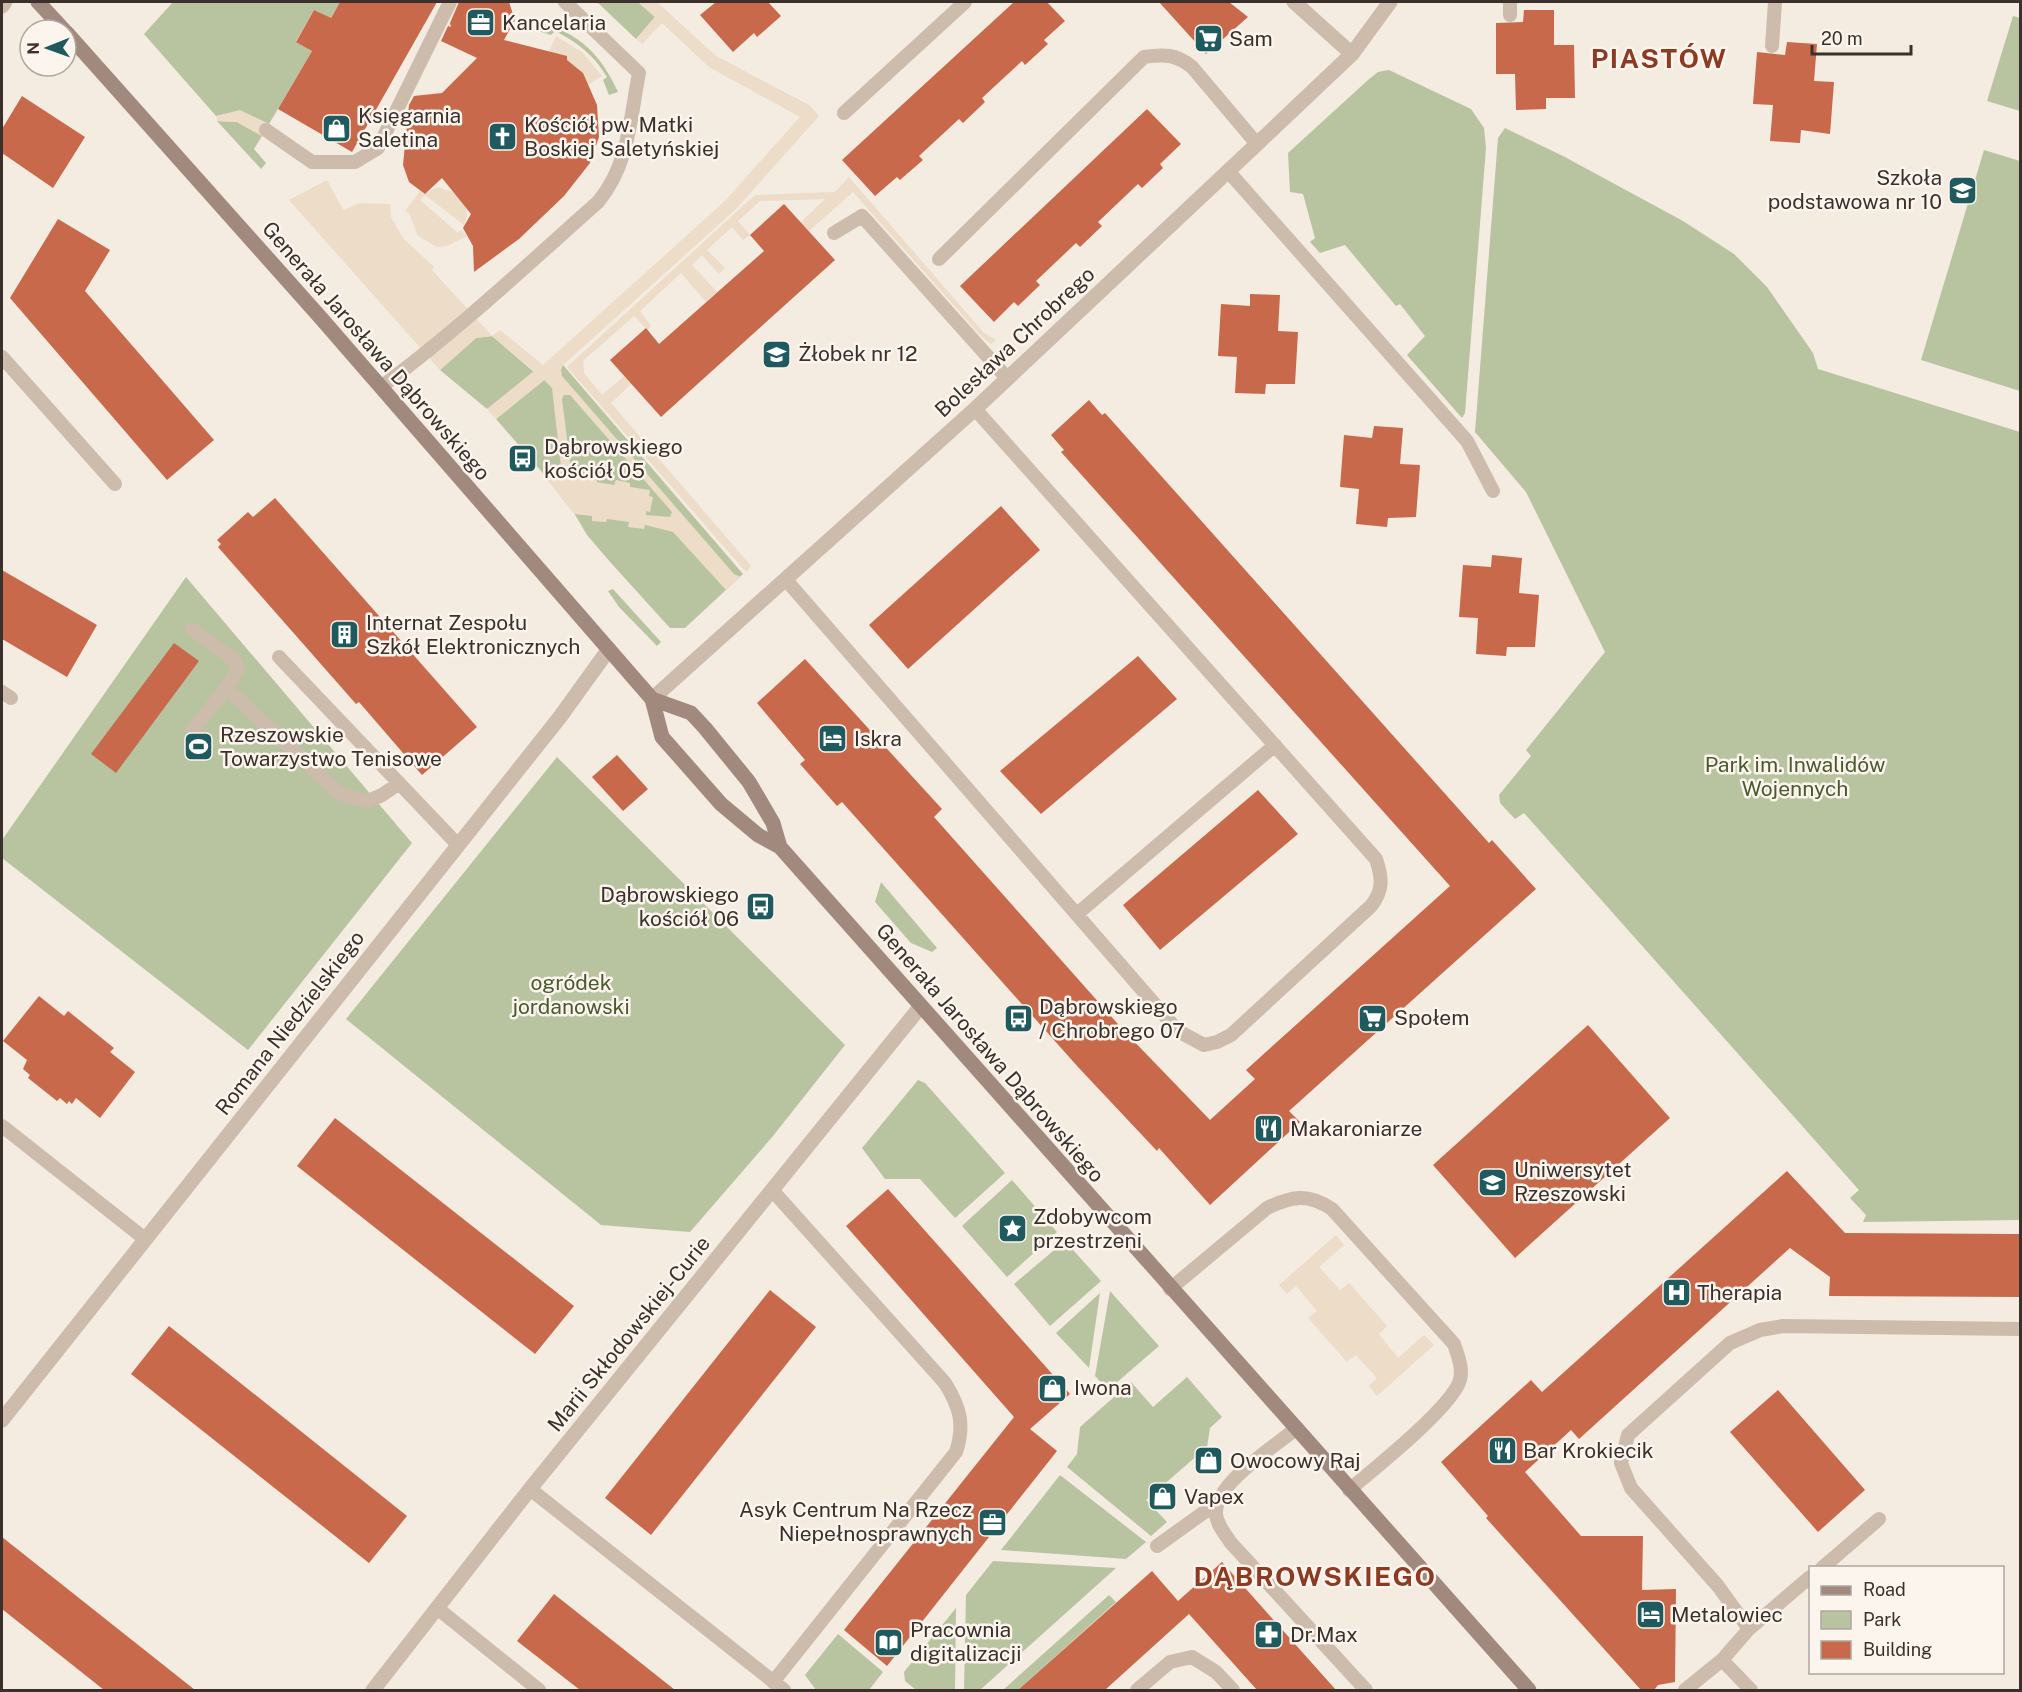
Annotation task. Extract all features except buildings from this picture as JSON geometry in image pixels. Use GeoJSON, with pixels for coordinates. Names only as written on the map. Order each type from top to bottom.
{"type":"FeatureCollection","features":[{"type":"Feature","properties":{"kind":"main road","name":"Generała Jarosława Dąbrowskiego"},"geometry":{"type":"LineString","coordinates":[[38,2],[53,18]]}},
{"type":"Feature","properties":{"kind":"main road","name":"Generała Jarosława Dąbrowskiego"},"geometry":{"type":"LineString","coordinates":[[78,46],[381,387],[652,699],[662,737],[721,804],[758,835],[780,847],[1170,1289],[1297,1428],[1521,1687]]}},
{"type":"Feature","properties":{"kind":"main road","name":"Generała Jarosława Dąbrowskiego"},"geometry":{"type":"LineString","coordinates":[[652,699],[691,713],[705,728],[749,782],[773,823],[780,847]]}},
{"type":"Feature","properties":{"kind":"street"},"geometry":{"type":"LineString","coordinates":[[2,6],[4,2]]}},
{"type":"Feature","properties":{"kind":"street"},"geometry":{"type":"LineString","coordinates":[[1294,2],[1352,54]]}},
{"type":"Feature","properties":{"kind":"street","name":"Bolesława Chrobrego"},"geometry":{"type":"LineString","coordinates":[[652,699],[787,581],[975,409],[1257,144],[1352,54],[1390,2]]}},
{"type":"Feature","properties":{"kind":"street","name":"Romana Niedzielskiego"},"geometry":{"type":"LineString","coordinates":[[2,1420],[560,717],[609,649]]}},
{"type":"Feature","properties":{"kind":"street","name":"Marii Skłodowskiej-Curie"},"geometry":{"type":"LineString","coordinates":[[373,1690],[530,1489],[921,1006]]}},
{"type":"Feature","properties":{"kind":"lane"},"geometry":{"type":"LineString","coordinates":[[266,130],[312,162],[355,162],[378,148],[450,2]]}},
{"type":"Feature","properties":{"kind":"lane"},"geometry":{"type":"LineString","coordinates":[[381,387],[416,361],[489,299],[598,202],[612,184],[622,161],[639,73],[565,2]]}},
{"type":"Feature","properties":{"kind":"lane"},"geometry":{"type":"LineString","coordinates":[[844,113],[965,2]]}},
{"type":"Feature","properties":{"kind":"lane"},"geometry":{"type":"LineString","coordinates":[[1772,46],[1774,2]]}},
{"type":"Feature","properties":{"kind":"lane"},"geometry":{"type":"LineString","coordinates":[[939,259],[1144,57],[1165,54],[1180,58],[1192,67],[1257,144]]}},
{"type":"Feature","properties":{"kind":"lane"},"geometry":{"type":"LineString","coordinates":[[1228,171],[1467,441],[1493,491]]}},
{"type":"Feature","properties":{"kind":"lane"},"geometry":{"type":"LineString","coordinates":[[834,233],[862,216],[1007,378]]}},
{"type":"Feature","properties":{"kind":"lane"},"geometry":{"type":"LineString","coordinates":[[2,357],[115,484]]}},
{"type":"Feature","properties":{"kind":"lane"},"geometry":{"type":"LineString","coordinates":[[787,581],[1179,1031],[1204,1045],[1218,1042],[1231,1035],[1371,906],[1382,886],[1376,859],[975,409]]}},
{"type":"Feature","properties":{"kind":"lane"},"geometry":{"type":"LineString","coordinates":[[192,629],[236,661],[238,670],[192,731]]}},
{"type":"Feature","properties":{"kind":"lane"},"geometry":{"type":"LineString","coordinates":[[279,657],[458,845]]}},
{"type":"Feature","properties":{"kind":"lane"},"geometry":{"type":"LineString","coordinates":[[226,688],[340,794],[368,801],[398,784]]}},
{"type":"Feature","properties":{"kind":"lane"},"geometry":{"type":"LineString","coordinates":[[1077,914],[1275,745]]}},
{"type":"Feature","properties":{"kind":"lane"},"geometry":{"type":"LineString","coordinates":[[2,1126],[145,1239]]}},
{"type":"Feature","properties":{"kind":"lane"},"geometry":{"type":"LineString","coordinates":[[530,1489],[778,1686],[956,1452],[962,1435],[961,1416],[945,1383],[772,1190]]}},
{"type":"Feature","properties":{"kind":"lane"},"geometry":{"type":"LineString","coordinates":[[1170,1289],[1268,1208],[1286,1199],[1302,1196],[1318,1200],[1332,1209],[1454,1344],[1460,1360],[1461,1378],[1454,1394],[1405,1442],[1349,1490]]}},
{"type":"Feature","properties":{"kind":"lane"},"geometry":{"type":"LineString","coordinates":[[1749,1629],[1718,1586],[1631,1488],[1621,1463],[1628,1435],[1730,1343],[1760,1330],[1783,1326],[2020,1329]]}},
{"type":"Feature","properties":{"kind":"lane"},"geometry":{"type":"LineString","coordinates":[[1297,1428],[1248,1466],[1222,1493],[1217,1503],[1216,1516],[1231,1543],[1366,1690]]}},
{"type":"Feature","properties":{"kind":"lane"},"geometry":{"type":"LineString","coordinates":[[1157,1546],[1217,1503]]}},
{"type":"Feature","properties":{"kind":"lane"},"geometry":{"type":"LineString","coordinates":[[1824,1566],[1879,1519]]}},
{"type":"Feature","properties":{"kind":"lane"},"geometry":{"type":"LineString","coordinates":[[1685,1690],[1722,1660],[1749,1629],[1809,1578]]}},
{"type":"Feature","properties":{"kind":"lane"},"geometry":{"type":"LineString","coordinates":[[437,1608],[538,1690]]}},
{"type":"Feature","properties":{"kind":"lane"},"geometry":{"type":"LineString","coordinates":[[1137,1690],[1170,1662],[1192,1657],[1216,1672],[1233,1690]]}},
{"type":"Feature","properties":{"kind":"lane"},"geometry":{"type":"LineString","coordinates":[[1722,1660],[1751,1690]]}},
{"type":"Feature","properties":{"kind":"green space"},"geometry":{"type":"Polygon","coordinates":[[[173,2],[340,2],[330,19],[314,10],[296,41],[312,51],[269,124],[240,111],[216,116],[144,34],[173,2]]]}},
{"type":"Feature","properties":{"kind":"green space"},"geometry":{"type":"Polygon","coordinates":[[[597,2],[638,2],[655,17],[636,39],[597,2]]]}},
{"type":"Feature","properties":{"kind":"green space"},"geometry":{"type":"Polygon","coordinates":[[[2013,16],[2020,18],[2020,111],[1987,101],[2013,16]]]}},
{"type":"Feature","properties":{"kind":"green space"},"geometry":{"type":"Polygon","coordinates":[[[540,23],[567,33],[588,47],[604,67],[618,92],[609,95],[603,80],[607,77],[584,50],[555,31],[551,35],[538,31],[540,23]]]}},
{"type":"Feature","properties":{"kind":"green space"},"geometry":{"type":"Polygon","coordinates":[[[1389,70],[1471,109],[1484,128],[1486,148],[1465,413],[1462,418],[1407,355],[1425,336],[1400,304],[1396,306],[1345,245],[1320,253],[1310,242],[1315,238],[1303,194],[1290,192],[1288,153],[1368,80],[1378,72],[1389,70]]]}},
{"type":"Feature","properties":{"kind":"green space"},"geometry":{"type":"Polygon","coordinates":[[[217,121],[237,122],[262,136],[254,149],[266,163],[261,169],[217,121]]]}},
{"type":"Feature","properties":{"kind":"green space","name":"Park im. Inwalidów Wojennych"},"geometry":{"type":"Polygon","coordinates":[[[1505,128],[1563,156],[1683,221],[1734,254],[1767,287],[1813,353],[1818,369],[2020,432],[2020,1220],[1863,1222],[1866,1215],[1850,1198],[1859,1190],[1524,813],[1515,819],[1500,803],[1499,795],[1531,756],[1526,750],[1605,652],[1526,492],[1475,432],[1498,138],[1505,128]]]}},
{"type":"Feature","properties":{"kind":"green space"},"geometry":{"type":"Polygon","coordinates":[[[1984,150],[2020,161],[2020,391],[1921,360],[1984,150]]]}},
{"type":"Feature","properties":{"kind":"green space"},"geometry":{"type":"Polygon","coordinates":[[[492,336],[534,372],[487,409],[440,370],[476,338],[492,336]]]}},
{"type":"Feature","properties":{"kind":"green space"},"geometry":{"type":"Polygon","coordinates":[[[563,365],[743,574],[685,628],[670,628],[611,563],[587,535],[567,501],[496,419],[563,365]]]}},
{"type":"Feature","properties":{"kind":"green space","name":"Rzeszowskie Towarzystwo Tenisowe"},"geometry":{"type":"Polygon","coordinates":[[[186,577],[412,843],[248,1050],[2,858],[2,840],[186,577]]]}},
{"type":"Feature","properties":{"kind":"green space"},"geometry":{"type":"Polygon","coordinates":[[[613,589],[661,642],[657,646],[619,607],[608,591],[613,589]]]}},
{"type":"Feature","properties":{"kind":"green space","name":"ogródek jordanowski"},"geometry":{"type":"Polygon","coordinates":[[[557,757],[845,1045],[773,1136],[690,1232],[601,1225],[346,1019],[557,757]]]}},
{"type":"Feature","properties":{"kind":"green space"},"geometry":{"type":"Polygon","coordinates":[[[881,882],[937,948],[932,952],[911,943],[875,902],[881,882]]]}},
{"type":"Feature","properties":{"kind":"green space"},"geometry":{"type":"Polygon","coordinates":[[[918,1080],[925,1083],[1005,1173],[955,1218],[920,1179],[885,1179],[862,1148],[918,1080]]]}},
{"type":"Feature","properties":{"kind":"green space"},"geometry":{"type":"Polygon","coordinates":[[[1012,1180],[1057,1232],[1007,1277],[962,1226],[1012,1180]]]}},
{"type":"Feature","properties":{"kind":"green space"},"geometry":{"type":"Polygon","coordinates":[[[1065,1241],[1101,1281],[1050,1326],[1014,1284],[1065,1241]]]}},
{"type":"Feature","properties":{"kind":"green space"},"geometry":{"type":"Polygon","coordinates":[[[1110,1291],[1159,1346],[1108,1390],[1095,1376],[1110,1291]]]}},
{"type":"Feature","properties":{"kind":"green space"},"geometry":{"type":"Polygon","coordinates":[[[1100,1293],[1089,1368],[1056,1333],[1100,1293]]]}},
{"type":"Feature","properties":{"kind":"green space"},"geometry":{"type":"Polygon","coordinates":[[[1187,1377],[1222,1417],[1210,1428],[1207,1447],[1146,1500],[1167,1522],[1151,1536],[1067,1467],[1077,1454],[1080,1427],[1131,1382],[1153,1407],[1187,1377]]]}},
{"type":"Feature","properties":{"kind":"green space"},"geometry":{"type":"Polygon","coordinates":[[[1060,1475],[1146,1542],[1126,1559],[1001,1550],[1060,1475]]]}},
{"type":"Feature","properties":{"kind":"green space"},"geometry":{"type":"Polygon","coordinates":[[[993,1561],[1116,1568],[980,1690],[964,1690],[966,1595],[993,1561]]]}},
{"type":"Feature","properties":{"kind":"green space"},"geometry":{"type":"Polygon","coordinates":[[[1109,1595],[1116,1602],[1018,1690],[1003,1690],[1109,1595]]]}},
{"type":"Feature","properties":{"kind":"green space"},"geometry":{"type":"Polygon","coordinates":[[[956,1608],[955,1690],[916,1690],[905,1681],[904,1672],[956,1608]]]}},
{"type":"Feature","properties":{"kind":"green space"},"geometry":{"type":"Polygon","coordinates":[[[838,1634],[883,1672],[869,1690],[816,1690],[805,1675],[838,1634]]]}},
{"type":"Feature","properties":{"kind":"shaded area"},"geometry":{"type":"Polygon","coordinates":[[[638,2],[657,2],[716,56],[809,105],[819,116],[736,209],[563,365],[561,370],[562,376],[734,574],[741,577],[726,590],[673,532],[645,525],[644,529],[628,527],[629,522],[607,519],[606,522],[592,521],[592,516],[574,514],[542,473],[562,476],[552,388],[544,380],[496,419],[487,409],[534,371],[492,336],[500,330],[543,365],[725,201],[800,117],[709,67],[662,23],[642,44],[636,39],[655,17],[638,2]],[[564,395],[562,399],[572,477],[597,478],[597,482],[614,485],[616,480],[630,483],[630,487],[650,490],[649,496],[653,497],[650,512],[646,511],[646,515],[670,517],[672,512],[570,395],[564,395]]]}},
{"type":"Feature","properties":{"kind":"shaded area"},"geometry":{"type":"Polygon","coordinates":[[[556,36],[583,53],[602,76],[588,85],[580,71],[564,58],[549,52],[556,36]]]}},
{"type":"Feature","properties":{"kind":"shaded area"},"geometry":{"type":"Polygon","coordinates":[[[240,110],[269,124],[262,136],[237,122],[217,121],[216,116],[240,110]]]}},
{"type":"Feature","properties":{"kind":"shaded area"},"geometry":{"type":"Polygon","coordinates":[[[849,177],[984,333],[996,340],[991,344],[981,336],[853,192],[809,231],[801,222],[825,199],[760,201],[738,221],[750,235],[743,240],[732,227],[707,250],[725,268],[719,274],[702,255],[692,265],[717,292],[706,302],[681,273],[640,311],[651,326],[648,330],[634,316],[583,361],[584,373],[602,395],[624,376],[631,384],[611,403],[751,566],[746,572],[567,367],[755,195],[835,192],[849,177]]]}},
{"type":"Feature","properties":{"kind":"shaded area"},"geometry":{"type":"Polygon","coordinates":[[[327,180],[343,210],[360,203],[390,204],[391,217],[403,238],[434,267],[432,270],[492,336],[476,338],[440,370],[289,200],[327,180]]]}},
{"type":"Feature","properties":{"kind":"shaded area"},"geometry":{"type":"Polygon","coordinates":[[[437,187],[453,192],[466,208],[467,215],[464,225],[425,195],[420,200],[458,233],[461,230],[467,236],[447,246],[437,247],[418,236],[409,213],[405,211],[420,191],[425,194],[437,187]]]}},
{"type":"Feature","properties":{"kind":"shaded area"},"geometry":{"type":"Polygon","coordinates":[[[1336,1235],[1344,1245],[1319,1267],[1340,1290],[1349,1283],[1387,1326],[1379,1334],[1398,1358],[1424,1335],[1434,1345],[1377,1396],[1369,1386],[1377,1378],[1356,1355],[1347,1362],[1308,1318],[1317,1311],[1296,1286],[1287,1294],[1279,1285],[1336,1235]]]}},
{"type":"Feature","properties":{"kind":"place","name":"Kancelaria"},"geometry":{"type":"Point","coordinates":[481,23]}},
{"type":"Feature","properties":{"kind":"place","name":"Sam"},"geometry":{"type":"Point","coordinates":[1208,39]}},
{"type":"Feature","properties":{"kind":"place","name":"Księgarnia Saletina"},"geometry":{"type":"Point","coordinates":[337,128]}},
{"type":"Feature","properties":{"kind":"place","name":"Kościół pw. Matki Boskiej Saletyńskiej"},"geometry":{"type":"Point","coordinates":[503,137]}},
{"type":"Feature","properties":{"kind":"place","name":"Szkoła podstawowa nr 10"},"geometry":{"type":"Point","coordinates":[1963,190]}},
{"type":"Feature","properties":{"kind":"place","name":"Żłobek nr 12"},"geometry":{"type":"Point","coordinates":[777,354]}},
{"type":"Feature","properties":{"kind":"place","name":"Dąbrowskiego kościół 05"},"geometry":{"type":"Point","coordinates":[523,459]}},
{"type":"Feature","properties":{"kind":"place","name":"Internat Zespołu Szkół Elektronicznych"},"geometry":{"type":"Point","coordinates":[345,635]}},
{"type":"Feature","properties":{"kind":"place","name":"Iskra"},"geometry":{"type":"Point","coordinates":[833,739]}},
{"type":"Feature","properties":{"kind":"place","name":"Rzeszowskie Towarzystwo Tenisowe"},"geometry":{"type":"Point","coordinates":[199,747]}},
{"type":"Feature","properties":{"kind":"place","name":"Dąbrowskiego kościół 06"},"geometry":{"type":"Point","coordinates":[760,907]}},
{"type":"Feature","properties":{"kind":"place","name":"Społem"},"geometry":{"type":"Point","coordinates":[1373,1018]}},
{"type":"Feature","properties":{"kind":"place","name":"Dąbrowskiego / Chrobrego 07"},"geometry":{"type":"Point","coordinates":[1018,1019]}},
{"type":"Feature","properties":{"kind":"place","name":"Makaroniarze"},"geometry":{"type":"Point","coordinates":[1269,1129]}},
{"type":"Feature","properties":{"kind":"place","name":"Uniwersytet Rzeszowski"},"geometry":{"type":"Point","coordinates":[1493,1182]}},
{"type":"Feature","properties":{"kind":"place","name":"Zdobywcom przestrzeni"},"geometry":{"type":"Point","coordinates":[1012,1229]}},
{"type":"Feature","properties":{"kind":"place","name":"Therapia"},"geometry":{"type":"Point","coordinates":[1676,1293]}},
{"type":"Feature","properties":{"kind":"place","name":"Iwona"},"geometry":{"type":"Point","coordinates":[1053,1388]}},
{"type":"Feature","properties":{"kind":"place","name":"Bar Krokiecik"},"geometry":{"type":"Point","coordinates":[1502,1451]}},
{"type":"Feature","properties":{"kind":"place","name":"Owocowy Raj"},"geometry":{"type":"Point","coordinates":[1209,1461]}},
{"type":"Feature","properties":{"kind":"place","name":"Vapex"},"geometry":{"type":"Point","coordinates":[1163,1497]}},
{"type":"Feature","properties":{"kind":"place","name":"Asyk Centrum Na Rzecz Niepełnosprawnych"},"geometry":{"type":"Point","coordinates":[993,1522]}},
{"type":"Feature","properties":{"kind":"place","name":"Metalowiec"},"geometry":{"type":"Point","coordinates":[1650,1615]}},
{"type":"Feature","properties":{"kind":"place","name":"Dr.Max"},"geometry":{"type":"Point","coordinates":[1269,1635]}},
{"type":"Feature","properties":{"kind":"place","name":"Pracownia digitalizacji"},"geometry":{"type":"Point","coordinates":[889,1642]}},
{"type":"Feature","properties":{"kind":"district","name":"PIASTÓW"},"geometry":{"type":"Point","coordinates":[1659,59]}},
{"type":"Feature","properties":{"kind":"district","name":"DĄBROWSKIEGO"},"geometry":{"type":"Point","coordinates":[1315,1577]}}]}
